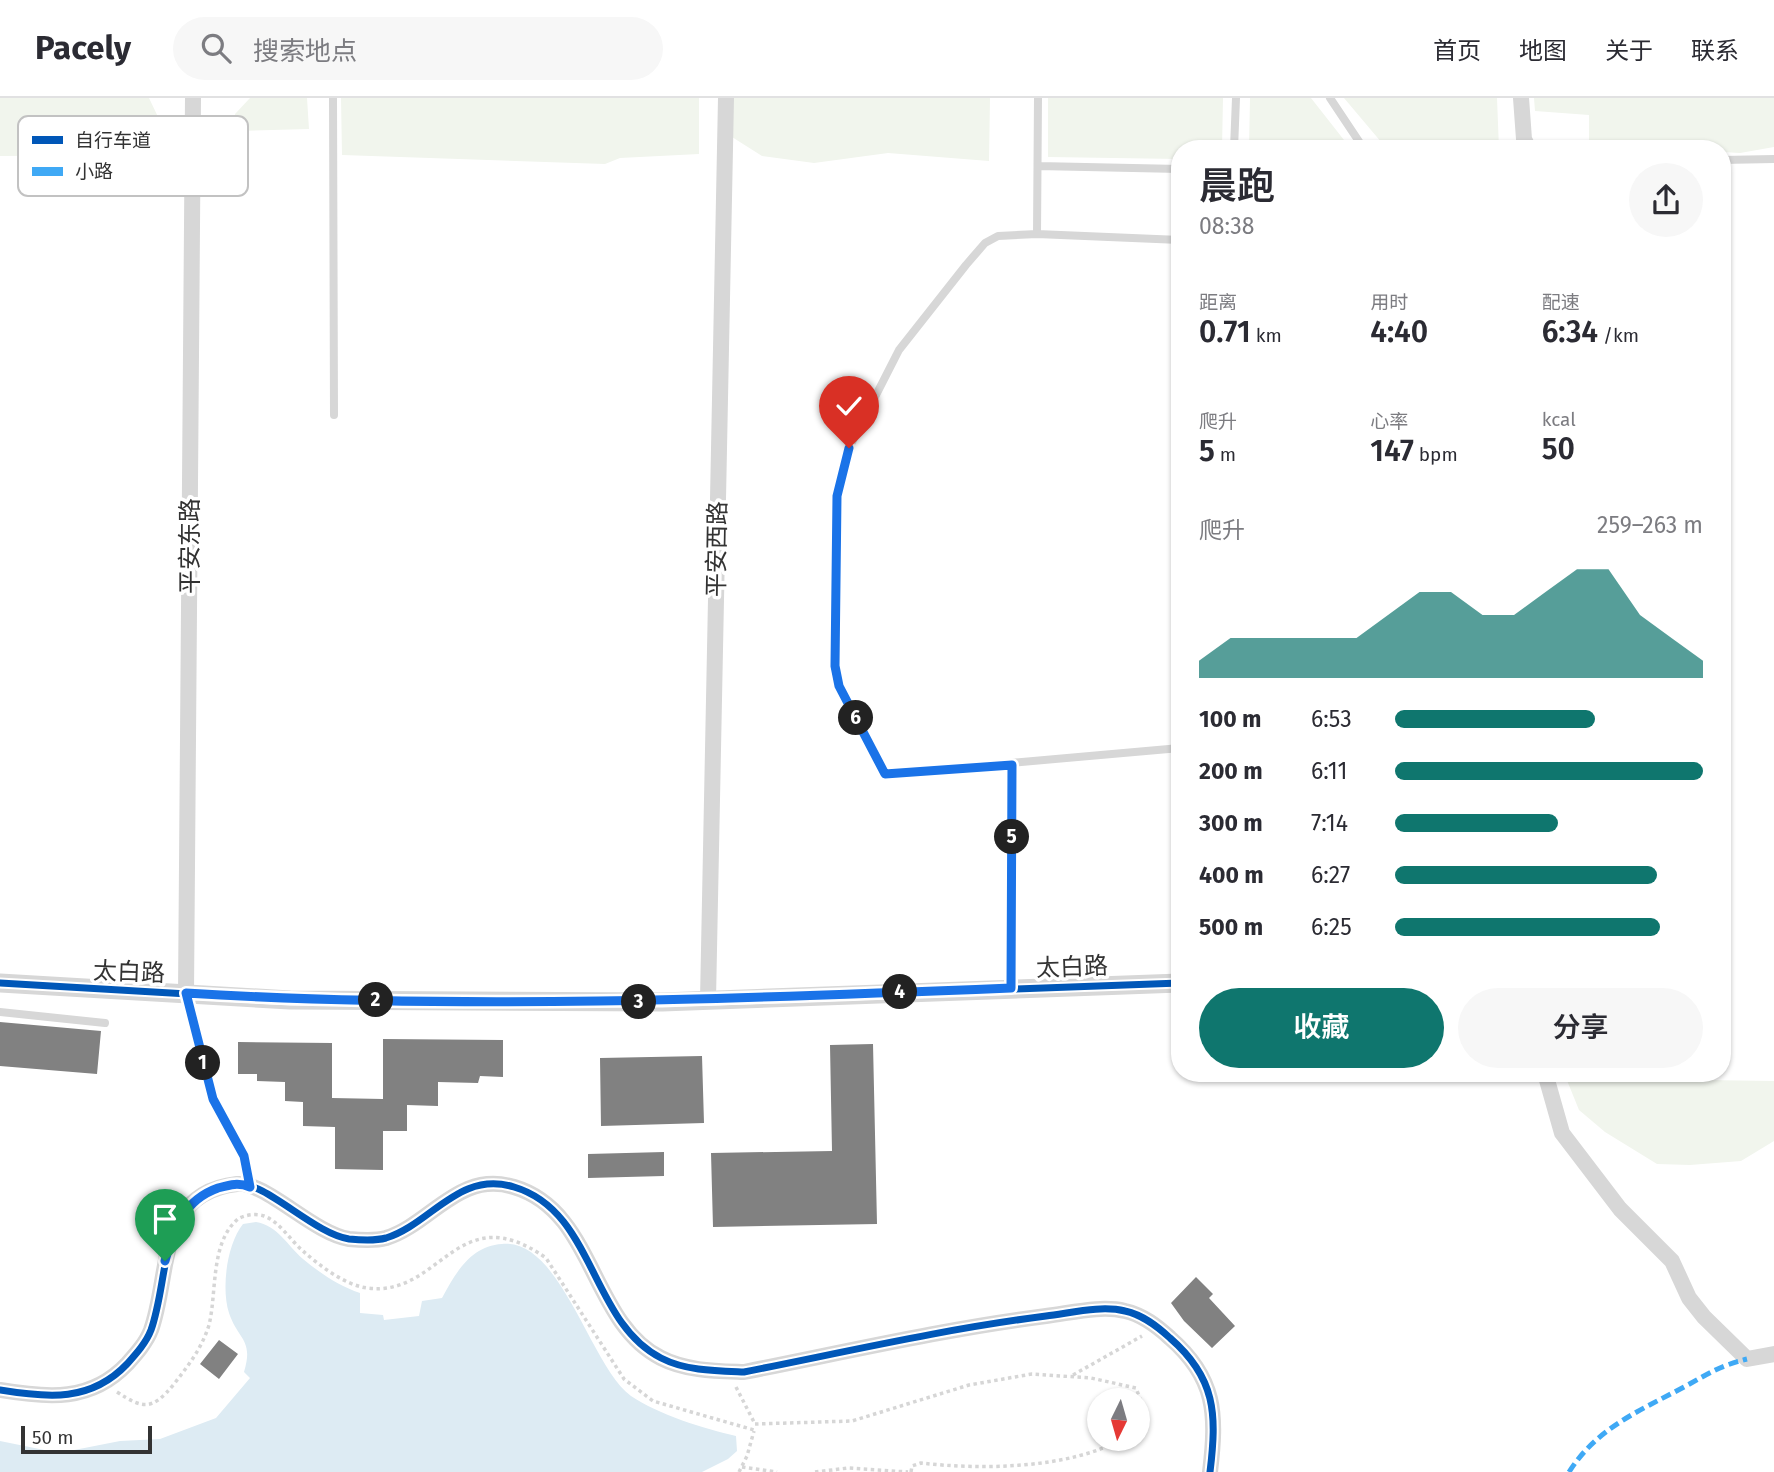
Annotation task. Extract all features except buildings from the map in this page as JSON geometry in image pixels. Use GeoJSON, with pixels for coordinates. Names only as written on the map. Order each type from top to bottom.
{"type":"FeatureCollection","features":[{"type":"Feature","properties":{"kind":"street","name":"平安东路"},"geometry":{"type":"LineString","coordinates":[[193,98],[193,116]]}},
{"type":"Feature","properties":{"kind":"street","name":"平安西路"},"geometry":{"type":"LineString","coordinates":[[708,1000],[726,98]]}},
{"type":"Feature","properties":{"kind":"street"},"geometry":{"type":"LineString","coordinates":[[1521,98],[1524,140]]}},
{"type":"Feature","properties":{"kind":"street","name":"平安东路"},"geometry":{"type":"LineString","coordinates":[[186,993],[192,196]]}},
{"type":"Feature","properties":{"kind":"street","name":"太白路"},"geometry":{"type":"LineString","coordinates":[[0,983],[113,992],[186,993],[290,1000],[708,1000],[1171,983]]}},
{"type":"Feature","properties":{"kind":"street"},"geometry":{"type":"LineString","coordinates":[[1548,1082],[1562,1133],[1620,1209],[1672,1261],[1689,1298],[1704,1317],[1747,1359],[1774,1353]]}},
{"type":"Feature","properties":{"kind":"street"},"geometry":{"type":"LineString","coordinates":[[0,1390],[40,1397],[79,1393],[112,1380],[139,1351],[151,1330],[172,1231],[201,1194],[240,1183],[321,1230],[346,1239],[366,1240],[385,1238],[460,1191],[487,1185],[513,1187],[556,1212],[621,1322],[638,1343],[662,1359],[709,1371],[744,1373],[971,1326],[1100,1309],[1123,1310],[1156,1326],[1187,1352],[1202,1371],[1209,1393],[1213,1443],[1210,1472]]}},
{"type":"Feature","properties":{"kind":"lane"},"geometry":{"type":"LineString","coordinates":[[333,98],[334,415]]}},
{"type":"Feature","properties":{"kind":"lane"},"geometry":{"type":"LineString","coordinates":[[1037,234],[1038,98]]}},
{"type":"Feature","properties":{"kind":"lane"},"geometry":{"type":"LineString","coordinates":[[1234,140],[1236,98]]}},
{"type":"Feature","properties":{"kind":"lane"},"geometry":{"type":"LineString","coordinates":[[1331,98],[1354,140]]}},
{"type":"Feature","properties":{"kind":"lane"},"geometry":{"type":"LineString","coordinates":[[1731,160],[1774,159]]}},
{"type":"Feature","properties":{"kind":"lane"},"geometry":{"type":"LineString","coordinates":[[1038,166],[1171,169]]}},
{"type":"Feature","properties":{"kind":"lane"},"geometry":{"type":"LineString","coordinates":[[1171,240],[1037,234],[998,236],[985,243],[900,350],[849,448],[837,496],[837,676],[839,686],[885,774],[1012,765],[1171,749]]}},
{"type":"Feature","properties":{"kind":"lane"},"geometry":{"type":"LineString","coordinates":[[1011,988],[1012,765]]}},
{"type":"Feature","properties":{"kind":"lane"},"geometry":{"type":"LineString","coordinates":[[0,1012],[105,1023]]}},
{"type":"Feature","properties":{"kind":"path"},"geometry":{"type":"LineString","coordinates":[[186,993],[213,1099],[244,1156],[250,1187]]}},
{"type":"Feature","properties":{"kind":"path"},"geometry":{"type":"LineString","coordinates":[[103,1384],[139,1406],[148,1406],[168,1391],[190,1364],[208,1327],[220,1250],[232,1225],[241,1217],[255,1214],[264,1216],[278,1226],[303,1251],[336,1275],[368,1288],[386,1288],[404,1283],[457,1248],[478,1239],[511,1239],[529,1245],[547,1258],[624,1379],[653,1401],[754,1430]]}},
{"type":"Feature","properties":{"kind":"path"},"geometry":{"type":"LineString","coordinates":[[1071,1376],[1135,1343],[1156,1326]]}},
{"type":"Feature","properties":{"kind":"path"},"geometry":{"type":"LineString","coordinates":[[731,1372],[739,1396],[755,1424],[739,1472]]}},
{"type":"Feature","properties":{"kind":"path"},"geometry":{"type":"LineString","coordinates":[[755,1424],[852,1421],[991,1380],[1032,1374],[1071,1376],[1122,1383],[1136,1388]]}},
{"type":"Feature","properties":{"kind":"path"},"geometry":{"type":"LineString","coordinates":[[815,1472],[848,1468],[910,1472],[912,1466],[921,1463],[1000,1466],[1043,1462],[1087,1449]]}},
{"type":"Feature","properties":{"kind":"path"},"geometry":{"type":"LineString","coordinates":[[742,1467],[777,1472]]}},
{"type":"Feature","properties":{"kind":"shaded area"},"geometry":{"type":"Polygon","coordinates":[[[0,98],[149,98],[158,116],[18,116],[18,156],[0,156],[0,98]]]}},
{"type":"Feature","properties":{"kind":"shaded area"},"geometry":{"type":"Polygon","coordinates":[[[250,98],[307,98],[309,129],[248,131],[248,116],[235,114],[250,98]]]}},
{"type":"Feature","properties":{"kind":"shaded area"},"geometry":{"type":"Polygon","coordinates":[[[341,98],[699,98],[699,154],[620,158],[605,164],[342,155],[341,98]]]}},
{"type":"Feature","properties":{"kind":"shaded area"},"geometry":{"type":"Polygon","coordinates":[[[732,98],[990,98],[989,161],[888,153],[814,163],[762,156],[732,137],[732,98]]]}},
{"type":"Feature","properties":{"kind":"shaded area"},"geometry":{"type":"Polygon","coordinates":[[[1048,98],[1223,98],[1222,140],[1171,140],[1171,159],[1048,157],[1048,98]]]}},
{"type":"Feature","properties":{"kind":"shaded area"},"geometry":{"type":"Polygon","coordinates":[[[1250,98],[1311,98],[1344,140],[1249,140],[1250,98]]]}},
{"type":"Feature","properties":{"kind":"shaded area"},"geometry":{"type":"Polygon","coordinates":[[[1344,98],[1497,98],[1499,140],[1379,140],[1344,98]]]}},
{"type":"Feature","properties":{"kind":"shaded area"},"geometry":{"type":"Polygon","coordinates":[[[1534,98],[1774,98],[1774,147],[1740,153],[1731,152],[1731,140],[1589,140],[1589,115],[1535,111],[1534,98]]]}},
{"type":"Feature","properties":{"kind":"shaded area"},"geometry":{"type":"Polygon","coordinates":[[[1774,1081],[1774,1141],[1741,1161],[1690,1165],[1657,1164],[1605,1132],[1579,1110],[1568,1082],[1774,1081]]]}},
{"type":"Feature","properties":{"kind":"shaded area"},"geometry":{"type":"Polygon","coordinates":[[[256,1222],[270,1227],[323,1274],[360,1293],[360,1313],[383,1315],[384,1320],[419,1316],[422,1301],[442,1298],[459,1270],[473,1255],[482,1250],[502,1244],[523,1248],[541,1261],[558,1282],[616,1381],[631,1396],[682,1420],[736,1436],[737,1451],[728,1459],[702,1472],[0,1472],[0,1441],[59,1453],[120,1441],[160,1439],[216,1418],[250,1378],[244,1372],[247,1361],[246,1346],[229,1313],[226,1279],[229,1254],[237,1233],[243,1224],[256,1222]]]}},
{"type":"Feature","properties":{"kind":"marked path"},"geometry":{"type":"LineString","coordinates":[[1569,1472],[1592,1444],[1620,1422],[1714,1371],[1747,1359]]}},
{"type":"Feature","properties":{"kind":"cycle path"},"geometry":{"type":"LineString","coordinates":[[0,983],[290,1000],[662,1002],[1171,983]]}},
{"type":"Feature","properties":{"kind":"cycle path"},"geometry":{"type":"LineString","coordinates":[[0,1390],[35,1395],[84,1391],[99,1385],[127,1364],[144,1344],[151,1330],[171,1239],[179,1219],[192,1203],[211,1191],[237,1184],[248,1185],[335,1235],[372,1240],[386,1238],[402,1231],[461,1192],[477,1186],[495,1184],[514,1187],[541,1200],[561,1219],[577,1242],[619,1319],[638,1341],[661,1358],[691,1368],[744,1372],[932,1334],[1086,1310],[1116,1309],[1138,1315],[1160,1329],[1185,1353],[1205,1383],[1213,1415],[1210,1472]]}},
{"type":"Feature","properties":{"kind":"route"},"geometry":{"type":"LineString","coordinates":[[165,1261],[172,1231],[201,1194],[240,1183],[250,1187],[244,1156],[213,1099],[186,993],[290,1000],[662,1002],[1011,988],[1012,765],[885,774],[839,686],[835,666],[837,496],[849,448]]}}]}
